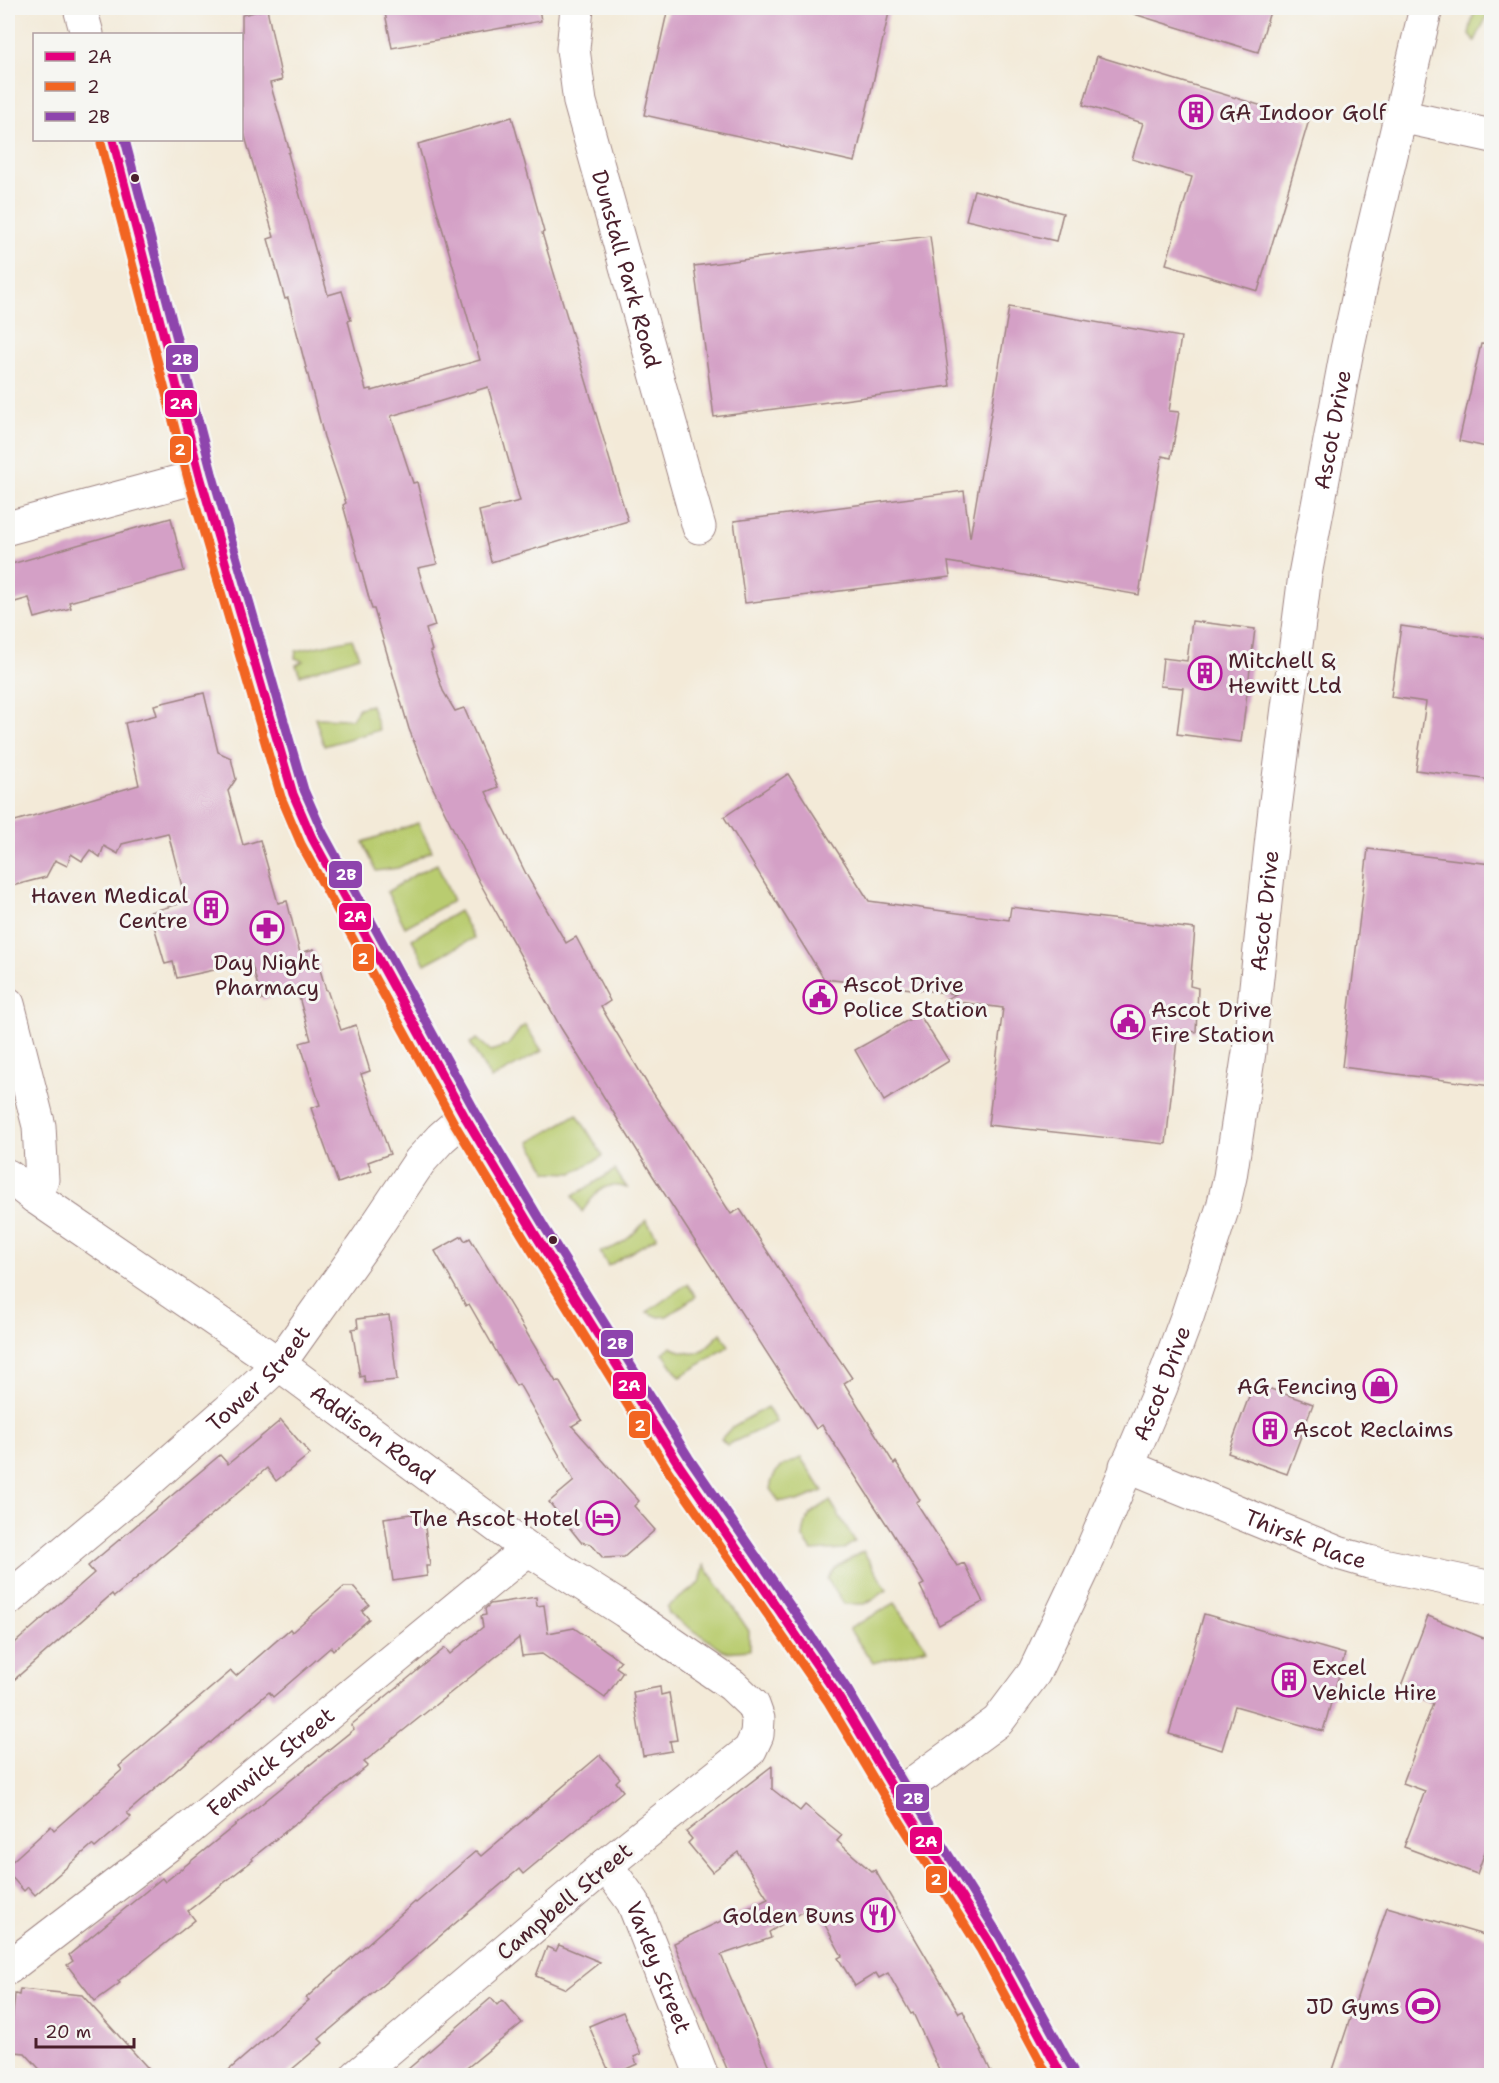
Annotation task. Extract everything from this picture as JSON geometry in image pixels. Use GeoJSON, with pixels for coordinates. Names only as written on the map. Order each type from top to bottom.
{"type":"FeatureCollection","features":[{"type":"Feature","properties":{"kind":"street"},"geometry":{"type":"LineString","coordinates":[[80,8],[87,33]]}},
{"type":"Feature","properties":{"kind":"street","name":"Dunstall Park Road"},"geometry":{"type":"LineString","coordinates":[[577,8],[573,49],[580,102],[699,527]]}},
{"type":"Feature","properties":{"kind":"street","name":"Ascot Drive"},"geometry":{"type":"LineString","coordinates":[[897,1795],[998,1721],[1034,1673],[1089,1557],[1161,1387],[1223,1207],[1230,1178],[1249,1052],[1275,804],[1305,575],[1341,381],[1426,8]]}},
{"type":"Feature","properties":{"kind":"street"},"geometry":{"type":"LineString","coordinates":[[1400,116],[1491,136]]}},
{"type":"Feature","properties":{"kind":"street"},"geometry":{"type":"LineString","coordinates":[[113,141],[200,476],[293,794],[312,838],[465,1117],[535,1234],[679,1465],[838,1696],[990,1943],[1062,2076]]}},
{"type":"Feature","properties":{"kind":"street"},"geometry":{"type":"LineString","coordinates":[[8,528],[200,476]]}},
{"type":"Feature","properties":{"kind":"street"},"geometry":{"type":"LineString","coordinates":[[8,1004],[39,1126],[42,1180],[17,1192]]}},
{"type":"Feature","properties":{"kind":"street","name":"Tower Street"},"geometry":{"type":"LineString","coordinates":[[8,1599],[228,1412],[279,1364],[420,1161],[465,1117]]}},
{"type":"Feature","properties":{"kind":"street","name":"Addison Road"},"geometry":{"type":"LineString","coordinates":[[17,1192],[279,1364],[528,1549],[625,1611],[732,1685],[753,1705],[758,1719]]}},
{"type":"Feature","properties":{"kind":"street","name":"Thirsk Place"},"geometry":{"type":"LineString","coordinates":[[1126,1466],[1338,1553],[1369,1562],[1491,1587]]}},
{"type":"Feature","properties":{"kind":"street","name":"Fenwick Street"},"geometry":{"type":"LineString","coordinates":[[8,1968],[185,1832],[528,1549]]}},
{"type":"Feature","properties":{"kind":"street","name":"Campbell Street"},"geometry":{"type":"LineString","coordinates":[[357,2076],[606,1865],[750,1750],[757,1735],[758,1719]]}},
{"type":"Feature","properties":{"kind":"street","name":"Varley Street"},"geometry":{"type":"LineString","coordinates":[[606,1865],[633,1902],[702,2076]]}},
{"type":"Feature","properties":{"kind":"green space"},"geometry":{"type":"Polygon","coordinates":[[[1475,8],[1491,8],[1475,41],[1469,34],[1475,8]]]}},
{"type":"Feature","properties":{"kind":"green space"},"geometry":{"type":"Polygon","coordinates":[[[352,639],[359,656],[300,675],[296,665],[303,661],[295,658],[296,651],[352,639]]]}},
{"type":"Feature","properties":{"kind":"green space"},"geometry":{"type":"Polygon","coordinates":[[[371,705],[379,730],[324,746],[315,718],[352,719],[359,708],[371,705]]]}},
{"type":"Feature","properties":{"kind":"green space"},"geometry":{"type":"Polygon","coordinates":[[[418,823],[432,851],[398,868],[376,871],[363,842],[418,823]]]}},
{"type":"Feature","properties":{"kind":"green space"},"geometry":{"type":"Polygon","coordinates":[[[437,864],[453,901],[405,927],[387,892],[437,864]]]}},
{"type":"Feature","properties":{"kind":"green space"},"geometry":{"type":"Polygon","coordinates":[[[459,911],[474,938],[425,964],[412,939],[459,911]]]}},
{"type":"Feature","properties":{"kind":"green space"},"geometry":{"type":"Polygon","coordinates":[[[525,1025],[542,1051],[491,1079],[470,1043],[477,1039],[491,1051],[508,1045],[525,1025]]]}},
{"type":"Feature","properties":{"kind":"green space"},"geometry":{"type":"Polygon","coordinates":[[[577,1114],[603,1156],[573,1173],[547,1172],[530,1142],[577,1114]]]}},
{"type":"Feature","properties":{"kind":"green space"},"geometry":{"type":"Polygon","coordinates":[[[615,1170],[627,1188],[605,1187],[596,1194],[582,1212],[573,1196],[615,1170]]]}},
{"type":"Feature","properties":{"kind":"green space"},"geometry":{"type":"Polygon","coordinates":[[[646,1220],[657,1237],[608,1266],[600,1252],[626,1240],[646,1220]]]}},
{"type":"Feature","properties":{"kind":"green space"},"geometry":{"type":"Polygon","coordinates":[[[687,1284],[696,1296],[667,1316],[659,1317],[647,1312],[687,1284]]]}},
{"type":"Feature","properties":{"kind":"green space"},"geometry":{"type":"Polygon","coordinates":[[[721,1333],[729,1346],[680,1377],[663,1353],[670,1347],[687,1353],[698,1352],[721,1333]]]}},
{"type":"Feature","properties":{"kind":"green space"},"geometry":{"type":"Polygon","coordinates":[[[767,1407],[776,1422],[727,1445],[721,1439],[732,1427],[767,1407]]]}},
{"type":"Feature","properties":{"kind":"green space"},"geometry":{"type":"Polygon","coordinates":[[[801,1458],[823,1491],[798,1501],[779,1501],[770,1489],[776,1472],[784,1465],[801,1458]]]}},
{"type":"Feature","properties":{"kind":"green space"},"geometry":{"type":"Polygon","coordinates":[[[830,1501],[855,1541],[844,1549],[812,1551],[803,1538],[805,1524],[810,1515],[830,1501]]]}},
{"type":"Feature","properties":{"kind":"green space"},"geometry":{"type":"Polygon","coordinates":[[[863,1551],[887,1590],[865,1604],[844,1604],[827,1579],[836,1567],[863,1551]]]}},
{"type":"Feature","properties":{"kind":"green space"},"geometry":{"type":"Polygon","coordinates":[[[704,1565],[749,1631],[749,1650],[726,1652],[669,1614],[667,1607],[700,1583],[704,1565]]]}},
{"type":"Feature","properties":{"kind":"green space"},"geometry":{"type":"Polygon","coordinates":[[[895,1603],[927,1648],[873,1663],[849,1629],[895,1603]]]}},
{"type":"Feature","properties":{"kind":"building"},"geometry":{"type":"Polygon","coordinates":[[[384,8],[539,8],[541,21],[392,48],[384,8]]]}},
{"type":"Feature","properties":{"kind":"building"},"geometry":{"type":"Polygon","coordinates":[[[668,8],[890,8],[855,162],[644,115],[668,8]]]}},
{"type":"Feature","properties":{"kind":"building"},"geometry":{"type":"Polygon","coordinates":[[[1135,8],[1271,8],[1258,52],[1134,14],[1135,8]]]}},
{"type":"Feature","properties":{"kind":"building"},"geometry":{"type":"Polygon","coordinates":[[[267,9],[282,80],[270,83],[290,152],[288,153],[328,295],[342,291],[351,320],[348,321],[366,390],[372,389],[372,391],[480,360],[418,144],[512,117],[544,232],[542,233],[628,521],[491,562],[479,511],[520,501],[488,387],[391,416],[413,483],[417,482],[437,564],[418,568],[435,626],[426,629],[432,651],[430,651],[443,691],[455,711],[464,708],[488,763],[498,787],[486,792],[527,876],[566,943],[576,937],[610,1001],[601,1007],[731,1214],[740,1209],[852,1378],[844,1383],[894,1464],[896,1462],[920,1500],[916,1502],[957,1566],[964,1563],[983,1602],[939,1625],[920,1586],[924,1584],[891,1531],[822,1425],[816,1429],[561,1028],[480,883],[429,780],[409,729],[374,609],[372,609],[343,505],[346,503],[324,437],[288,298],[285,299],[268,239],[274,237],[243,129],[242,15],[267,9]]]}},
{"type":"Feature","properties":{"kind":"building"},"geometry":{"type":"Polygon","coordinates":[[[1097,56],[1309,120],[1258,291],[1166,264],[1192,177],[1132,159],[1143,123],[1083,105],[1097,56]]]}},
{"type":"Feature","properties":{"kind":"building"},"geometry":{"type":"Polygon","coordinates":[[[974,190],[1063,213],[1056,241],[966,220],[974,190]]]}},
{"type":"Feature","properties":{"kind":"building"},"geometry":{"type":"Polygon","coordinates":[[[930,236],[950,386],[714,417],[694,266],[930,236]]]}},
{"type":"Feature","properties":{"kind":"building"},"geometry":{"type":"Polygon","coordinates":[[[1009,307],[1181,337],[1169,411],[1179,412],[1171,458],[1162,456],[1139,595],[948,562],[950,577],[745,603],[734,521],[964,491],[970,538],[1009,307]]]}},
{"type":"Feature","properties":{"kind":"building"},"geometry":{"type":"Polygon","coordinates":[[[1481,344],[1491,345],[1491,448],[1459,441],[1481,344]]]}},
{"type":"Feature","properties":{"kind":"building"},"geometry":{"type":"Polygon","coordinates":[[[171,518],[184,571],[69,602],[71,608],[35,618],[29,598],[8,604],[8,565],[171,518]]]}},
{"type":"Feature","properties":{"kind":"building","name":"Mitchell & Hewitt Ltd"},"geometry":{"type":"Polygon","coordinates":[[[1192,621],[1255,629],[1241,742],[1177,734],[1183,688],[1160,686],[1163,658],[1187,661],[1192,621]]]}},
{"type":"Feature","properties":{"kind":"building"},"geometry":{"type":"Polygon","coordinates":[[[1401,626],[1491,639],[1491,780],[1416,770],[1426,702],[1391,697],[1401,626]]]}},
{"type":"Feature","properties":{"kind":"building"},"geometry":{"type":"Polygon","coordinates":[[[204,693],[218,752],[231,758],[236,779],[228,791],[243,845],[260,840],[278,903],[287,901],[300,953],[314,949],[341,1030],[356,1025],[370,1071],[361,1074],[390,1154],[368,1162],[372,1171],[338,1183],[311,1108],[320,1105],[300,1043],[311,1040],[297,990],[262,1000],[251,962],[177,978],[173,962],[165,964],[150,912],[186,902],[168,833],[122,844],[118,854],[104,846],[100,857],[90,850],[82,861],[71,854],[67,866],[55,860],[46,877],[8,887],[8,823],[139,785],[125,723],[157,715],[154,705],[204,693]]]}},
{"type":"Feature","properties":{"kind":"building"},"geometry":{"type":"Polygon","coordinates":[[[788,774],[869,901],[1009,920],[1011,907],[1195,929],[1190,986],[1198,988],[1196,1032],[1178,1030],[1166,1144],[988,1125],[1003,1008],[944,1000],[956,994],[824,979],[724,817],[788,774]]]}},
{"type":"Feature","properties":{"kind":"building"},"geometry":{"type":"Polygon","coordinates":[[[1368,849],[1491,864],[1491,1086],[1342,1067],[1368,849]]]}},
{"type":"Feature","properties":{"kind":"building"},"geometry":{"type":"Polygon","coordinates":[[[919,1014],[949,1061],[884,1101],[855,1050],[919,1014]]]}},
{"type":"Feature","properties":{"kind":"building"},"geometry":{"type":"Polygon","coordinates":[[[462,1236],[465,1241],[470,1238],[556,1382],[559,1381],[582,1420],[572,1426],[639,1501],[634,1506],[655,1530],[624,1557],[603,1558],[591,1544],[581,1542],[549,1502],[574,1481],[519,1384],[516,1386],[469,1304],[466,1306],[435,1251],[462,1236]]]}},
{"type":"Feature","properties":{"kind":"building"},"geometry":{"type":"Polygon","coordinates":[[[389,1315],[397,1380],[365,1383],[364,1376],[360,1377],[352,1329],[358,1328],[357,1319],[389,1315]]]}},
{"type":"Feature","properties":{"kind":"building","name":"Ascot Reclaims"},"geometry":{"type":"Polygon","coordinates":[[[1254,1383],[1313,1404],[1287,1474],[1228,1453],[1254,1383]]]}},
{"type":"Feature","properties":{"kind":"building"},"geometry":{"type":"Polygon","coordinates":[[[281,1420],[310,1454],[276,1481],[267,1468],[114,1597],[112,1594],[8,1685],[8,1649],[94,1573],[88,1566],[220,1455],[228,1464],[281,1420]]]}},
{"type":"Feature","properties":{"kind":"building"},"geometry":{"type":"Polygon","coordinates":[[[418,1513],[419,1521],[424,1520],[430,1566],[426,1566],[427,1576],[393,1581],[384,1518],[418,1513]]]}},
{"type":"Feature","properties":{"kind":"building"},"geometry":{"type":"Polygon","coordinates":[[[344,1587],[354,1587],[369,1605],[362,1611],[369,1619],[333,1650],[331,1647],[273,1697],[269,1692],[209,1742],[127,1813],[131,1817],[95,1848],[92,1845],[35,1895],[28,1887],[24,1891],[8,1873],[8,1865],[51,1826],[54,1830],[122,1770],[119,1766],[231,1671],[236,1676],[290,1629],[292,1632],[344,1587]]]}},
{"type":"Feature","properties":{"kind":"building"},"geometry":{"type":"Polygon","coordinates":[[[536,1597],[537,1606],[544,1605],[548,1633],[574,1628],[621,1661],[616,1667],[623,1672],[605,1698],[542,1654],[522,1656],[519,1638],[364,1762],[368,1766],[188,1911],[195,1920],[95,2001],[67,1965],[73,1961],[69,1955],[162,1878],[165,1882],[354,1729],[351,1725],[445,1648],[450,1654],[483,1627],[481,1616],[486,1615],[485,1609],[490,1604],[536,1597]]]}},
{"type":"Feature","properties":{"kind":"building"},"geometry":{"type":"Polygon","coordinates":[[[1204,1614],[1345,1654],[1323,1731],[1235,1706],[1222,1750],[1169,1734],[1204,1614]]]}},
{"type":"Feature","properties":{"kind":"building"},"geometry":{"type":"Polygon","coordinates":[[[1428,1616],[1491,1641],[1491,1835],[1477,1874],[1404,1847],[1425,1791],[1403,1783],[1433,1704],[1399,1691],[1428,1616]]]}},
{"type":"Feature","properties":{"kind":"building"},"geometry":{"type":"Polygon","coordinates":[[[660,1687],[661,1695],[669,1693],[677,1740],[670,1741],[672,1751],[643,1756],[633,1692],[660,1687]]]}},
{"type":"Feature","properties":{"kind":"building"},"geometry":{"type":"Polygon","coordinates":[[[600,1755],[620,1778],[616,1782],[623,1791],[523,1874],[519,1869],[319,2039],[323,2043],[284,2076],[222,2076],[309,2000],[306,1998],[415,1902],[476,1851],[481,1856],[600,1755]]]}},
{"type":"Feature","properties":{"kind":"building"},"geometry":{"type":"Polygon","coordinates":[[[772,1766],[772,1789],[800,1811],[805,1805],[842,1835],[837,1841],[872,1872],[875,1870],[959,2013],[963,2011],[993,2076],[942,2076],[913,2013],[911,2014],[888,1973],[879,1978],[876,1973],[855,1986],[838,1958],[842,1956],[814,1905],[769,1932],[771,1938],[721,1955],[773,2076],[730,2076],[674,1943],[768,1899],[738,1852],[712,1872],[688,1843],[692,1839],[686,1832],[772,1766]]]}},
{"type":"Feature","properties":{"kind":"building","name":"JD Gyms"},"geometry":{"type":"Polygon","coordinates":[[[1387,1907],[1491,1937],[1491,2076],[1331,2076],[1387,1907]]]}},
{"type":"Feature","properties":{"kind":"building"},"geometry":{"type":"Polygon","coordinates":[[[559,1945],[600,1962],[566,1989],[536,1976],[547,1947],[556,1951],[559,1945]]]}},
{"type":"Feature","properties":{"kind":"building"},"geometry":{"type":"Polygon","coordinates":[[[20,1989],[82,1995],[155,2076],[46,2076],[25,2053],[15,2052],[15,2044],[10,2044],[15,1994],[19,1995],[20,1989]]]}},
{"type":"Feature","properties":{"kind":"building"},"geometry":{"type":"Polygon","coordinates":[[[491,1998],[497,2005],[502,2000],[522,2023],[457,2076],[400,2076],[491,1998]]]}},
{"type":"Feature","properties":{"kind":"building"},"geometry":{"type":"Polygon","coordinates":[[[623,2012],[641,2054],[634,2057],[637,2064],[611,2076],[589,2026],[623,2012]]]}},
{"type":"Feature","properties":{"kind":"transit line","name":"2A"},"geometry":{"type":"LineString","coordinates":[[113,141],[200,476],[293,794],[312,838],[465,1117],[535,1234],[679,1465],[838,1696],[990,1943],[1062,2076]]}},
{"type":"Feature","properties":{"kind":"transit line","name":"2B"},"geometry":{"type":"LineString","coordinates":[[125,141],[212,473],[304,790],[323,833],[475,1111],[545,1228],[689,1458],[848,1690],[1000,1937],[1073,2070]]}},
{"type":"Feature","properties":{"kind":"transit line","name":"2"},"geometry":{"type":"LineString","coordinates":[[101,143],[188,479],[281,797],[301,844],[454,1123],[669,1472],[828,1702],[980,1949],[1048,2076]]}},
{"type":"Feature","properties":{"kind":"place","name":"GA Indoor Golf"},"geometry":{"type":"Point","coordinates":[1196,112]}},
{"type":"Feature","properties":{"kind":"place","name":"Mitchell & Hewitt Ltd"},"geometry":{"type":"Point","coordinates":[1205,673]}},
{"type":"Feature","properties":{"kind":"place","name":"Haven Medical Centre"},"geometry":{"type":"Point","coordinates":[211,908]}},
{"type":"Feature","properties":{"kind":"place","name":"Day Night Pharmacy"},"geometry":{"type":"Point","coordinates":[267,928]}},
{"type":"Feature","properties":{"kind":"place","name":"Ascot Drive Police Station"},"geometry":{"type":"Point","coordinates":[820,997]}},
{"type":"Feature","properties":{"kind":"place","name":"Ascot Drive Fire Station"},"geometry":{"type":"Point","coordinates":[1128,1022]}},
{"type":"Feature","properties":{"kind":"place","name":"AG Fencing"},"geometry":{"type":"Point","coordinates":[1380,1386]}},
{"type":"Feature","properties":{"kind":"place","name":"Ascot Reclaims"},"geometry":{"type":"Point","coordinates":[1270,1429]}},
{"type":"Feature","properties":{"kind":"place","name":"The Ascot Hotel"},"geometry":{"type":"Point","coordinates":[603,1518]}},
{"type":"Feature","properties":{"kind":"place","name":"Excel Vehicle Hire"},"geometry":{"type":"Point","coordinates":[1289,1680]}},
{"type":"Feature","properties":{"kind":"place","name":"Golden Buns"},"geometry":{"type":"Point","coordinates":[878,1915]}},
{"type":"Feature","properties":{"kind":"place","name":"JD Gyms"},"geometry":{"type":"Point","coordinates":[1423,2006]}}]}
